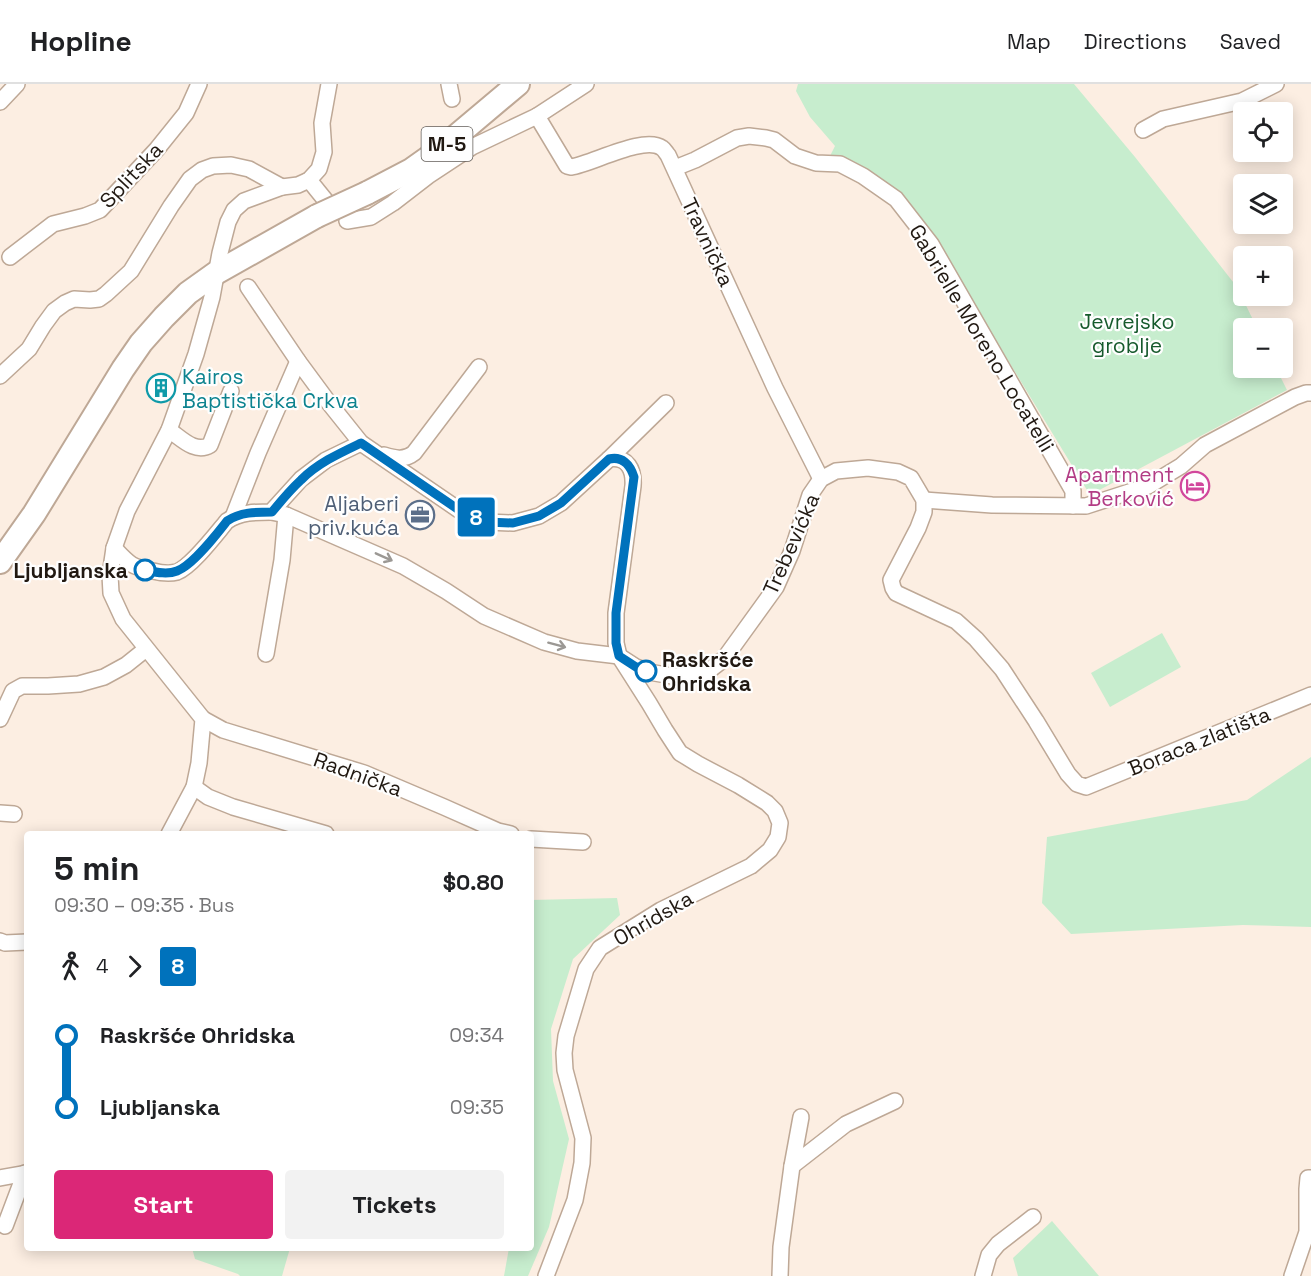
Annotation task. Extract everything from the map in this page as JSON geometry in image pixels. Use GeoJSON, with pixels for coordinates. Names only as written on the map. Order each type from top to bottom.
{"type":"FeatureCollection","features":[{"type":"Feature","properties":{"kind":"main road","name":"M-5"},"geometry":{"type":"LineString","coordinates":[[0,562],[34,514],[141,343],[188,293],[216,273],[322,208],[367,193],[411,170],[442,148],[518,84]]}},
{"type":"Feature","properties":{"kind":"street"},"geometry":{"type":"LineString","coordinates":[[0,102],[17,84]]}},
{"type":"Feature","properties":{"kind":"street","name":"Splitska"},"geometry":{"type":"LineString","coordinates":[[10,257],[53,224],[100,210],[150,157],[186,113],[199,84]]}},
{"type":"Feature","properties":{"kind":"street"},"geometry":{"type":"LineString","coordinates":[[172,831],[194,787],[199,763],[203,719],[123,619],[111,593],[110,575],[114,548],[127,511],[169,430],[196,354],[212,297],[228,222],[234,210],[244,201],[282,187],[298,185],[309,180],[320,169],[324,152],[322,123],[329,84]]}},
{"type":"Feature","properties":{"kind":"street"},"geometry":{"type":"LineString","coordinates":[[347,221],[371,217],[472,147],[537,116],[586,84]]}},
{"type":"Feature","properties":{"kind":"street"},"geometry":{"type":"LineString","coordinates":[[1143,130],[1163,119],[1242,101],[1275,84]]}},
{"type":"Feature","properties":{"kind":"street","name":"Travnička"},"geometry":{"type":"LineString","coordinates":[[537,116],[567,166],[570,167],[632,147],[653,145],[662,148],[668,155],[775,388],[821,479]]}},
{"type":"Feature","properties":{"kind":"street","name":"Gabrielle Moreno Locatelli"},"geometry":{"type":"LineString","coordinates":[[675,168],[737,138],[749,136],[766,138],[774,140],[795,156],[816,163],[840,164],[863,176],[896,199],[931,244],[1073,491],[1073,506]]}},
{"type":"Feature","properties":{"kind":"street"},"geometry":{"type":"LineString","coordinates":[[0,376],[29,349],[54,311],[74,299],[99,299],[130,271],[190,179],[202,170],[213,166],[231,165],[249,169],[282,187]]}},
{"type":"Feature","properties":{"kind":"street"},"geometry":{"type":"LineString","coordinates":[[309,180],[322,208]]}},
{"type":"Feature","properties":{"kind":"street"},"geometry":{"type":"LineString","coordinates":[[248,287],[329,404],[361,443],[459,510],[487,522],[513,523],[539,516],[561,503],[666,403]]}},
{"type":"Feature","properties":{"kind":"street"},"geometry":{"type":"LineString","coordinates":[[114,548],[134,567],[162,573],[176,572],[186,566],[233,517],[298,361]]}},
{"type":"Feature","properties":{"kind":"street"},"geometry":{"type":"LineString","coordinates":[[375,452],[393,458],[410,456],[479,368]]}},
{"type":"Feature","properties":{"kind":"street"},"geometry":{"type":"LineString","coordinates":[[169,430],[196,448],[203,449],[210,445],[231,390]]}},
{"type":"Feature","properties":{"kind":"street"},"geometry":{"type":"LineString","coordinates":[[924,500],[992,505],[1086,506],[1148,486],[1181,465],[1205,445],[1295,397],[1311,393]]}},
{"type":"Feature","properties":{"kind":"street"},"geometry":{"type":"LineString","coordinates":[[266,654],[282,560],[279,513],[301,479],[326,460],[361,443]]}},
{"type":"Feature","properties":{"kind":"street"},"geometry":{"type":"LineString","coordinates":[[609,459],[615,458],[627,463],[634,477],[616,613],[616,643],[619,656]]}},
{"type":"Feature","properties":{"kind":"street","name":"Trebevićka"},"geometry":{"type":"LineString","coordinates":[[233,517],[248,513],[279,513],[403,566],[484,616],[544,642],[577,651],[619,656],[649,672],[672,676],[696,675],[715,668],[738,641],[776,587],[792,551],[810,495],[821,479],[836,471],[851,469],[880,469],[898,472],[911,478],[924,500]]}},
{"type":"Feature","properties":{"kind":"street","name":"Boraca zlatišta"},"geometry":{"type":"LineString","coordinates":[[924,500],[924,512],[891,580],[892,588],[896,593],[956,621],[976,639],[1002,669],[1068,774],[1077,784],[1086,787],[1311,695]]}},
{"type":"Feature","properties":{"kind":"street"},"geometry":{"type":"LineString","coordinates":[[0,719],[14,690],[22,686],[79,684],[104,676],[126,665],[146,649]]}},
{"type":"Feature","properties":{"kind":"street","name":"Ohridska"},"geometry":{"type":"LineString","coordinates":[[546,1276],[575,1200],[582,1163],[583,1138],[565,1070],[564,1053],[586,969],[600,948],[661,910],[751,866],[770,850],[778,837],[780,823],[775,811],[767,803],[680,753],[619,656]]}},
{"type":"Feature","properties":{"kind":"street","name":"Radnička"},"geometry":{"type":"LineString","coordinates":[[203,719],[223,730],[364,773],[498,831]]}},
{"type":"Feature","properties":{"kind":"street"},"geometry":{"type":"LineString","coordinates":[[194,787],[208,797],[233,807],[316,831]]}},
{"type":"Feature","properties":{"kind":"street"},"geometry":{"type":"LineString","coordinates":[[534,839],[583,842]]}},
{"type":"Feature","properties":{"kind":"street"},"geometry":{"type":"LineString","coordinates":[[0,941],[24,942]]}},
{"type":"Feature","properties":{"kind":"street"},"geometry":{"type":"LineString","coordinates":[[792,1166],[846,1124],[895,1101]]}},
{"type":"Feature","properties":{"kind":"street"},"geometry":{"type":"LineString","coordinates":[[780,1276],[781,1247],[801,1117]]}},
{"type":"Feature","properties":{"kind":"street"},"geometry":{"type":"LineString","coordinates":[[0,1178],[24,1173]]}},
{"type":"Feature","properties":{"kind":"street"},"geometry":{"type":"LineString","coordinates":[[5,1226],[24,1178]]}},
{"type":"Feature","properties":{"kind":"street"},"geometry":{"type":"LineString","coordinates":[[1292,1276],[1307,1232],[1307,1189],[1308,1178],[1311,1178]]}},
{"type":"Feature","properties":{"kind":"street"},"geometry":{"type":"LineString","coordinates":[[983,1276],[989,1255],[998,1244],[1034,1217]]}},
{"type":"Feature","properties":{"kind":"green space","name":"Jevrejsko groblje"},"geometry":{"type":"Polygon","coordinates":[[[798,84],[1074,84],[1135,157],[1233,282],[1233,306],[1246,306],[1252,318],[1233,318],[1233,378],[1281,378],[1287,390],[1090,495],[925,224],[828,160],[835,146],[810,117],[796,91],[798,84]]]}},
{"type":"Feature","properties":{"kind":"green space"},"geometry":{"type":"Polygon","coordinates":[[[1162,633],[1181,667],[1110,707],[1091,673],[1162,633]]]}},
{"type":"Feature","properties":{"kind":"green space"},"geometry":{"type":"Polygon","coordinates":[[[1311,757],[1311,927],[1243,925],[1071,934],[1042,903],[1047,837],[1247,800],[1311,757]]]}},
{"type":"Feature","properties":{"kind":"green space"},"geometry":{"type":"Polygon","coordinates":[[[617,898],[620,915],[573,959],[551,1029],[553,1081],[569,1139],[549,1227],[528,1276],[504,1276],[508,1251],[534,1251],[534,900],[617,898]]]}},
{"type":"Feature","properties":{"kind":"green space"},"geometry":{"type":"Polygon","coordinates":[[[1052,1221],[1099,1276],[1018,1276],[1013,1258],[1052,1221]]]}},
{"type":"Feature","properties":{"kind":"green space"},"geometry":{"type":"Polygon","coordinates":[[[193,1251],[289,1251],[282,1276],[240,1276],[195,1259],[193,1251]]]}},
{"type":"Feature","properties":{"kind":"bus line","name":"8"},"geometry":{"type":"LineString","coordinates":[[145,570],[162,573],[176,572],[195,558],[227,521],[248,513],[272,512],[301,479],[326,460],[361,443],[459,510],[487,522],[513,523],[539,516],[561,503],[609,459],[621,459],[627,463],[634,477],[616,613],[616,643],[619,656],[646,671]]}},
{"type":"Feature","properties":{"kind":"place","name":"Kairos Baptistička Crkva"},"geometry":{"type":"Point","coordinates":[161,388]}},
{"type":"Feature","properties":{"kind":"place","name":"Apartment Berković"},"geometry":{"type":"Point","coordinates":[1195,486]}},
{"type":"Feature","properties":{"kind":"place","name":"Aljaberi priv.kuća"},"geometry":{"type":"Point","coordinates":[420,515]}},
{"type":"Feature","properties":{"kind":"place","name":"Ljubljanska"},"geometry":{"type":"Point","coordinates":[145,570]}},
{"type":"Feature","properties":{"kind":"place","name":"Raskršće Ohridska"},"geometry":{"type":"Point","coordinates":[646,671]}}]}
